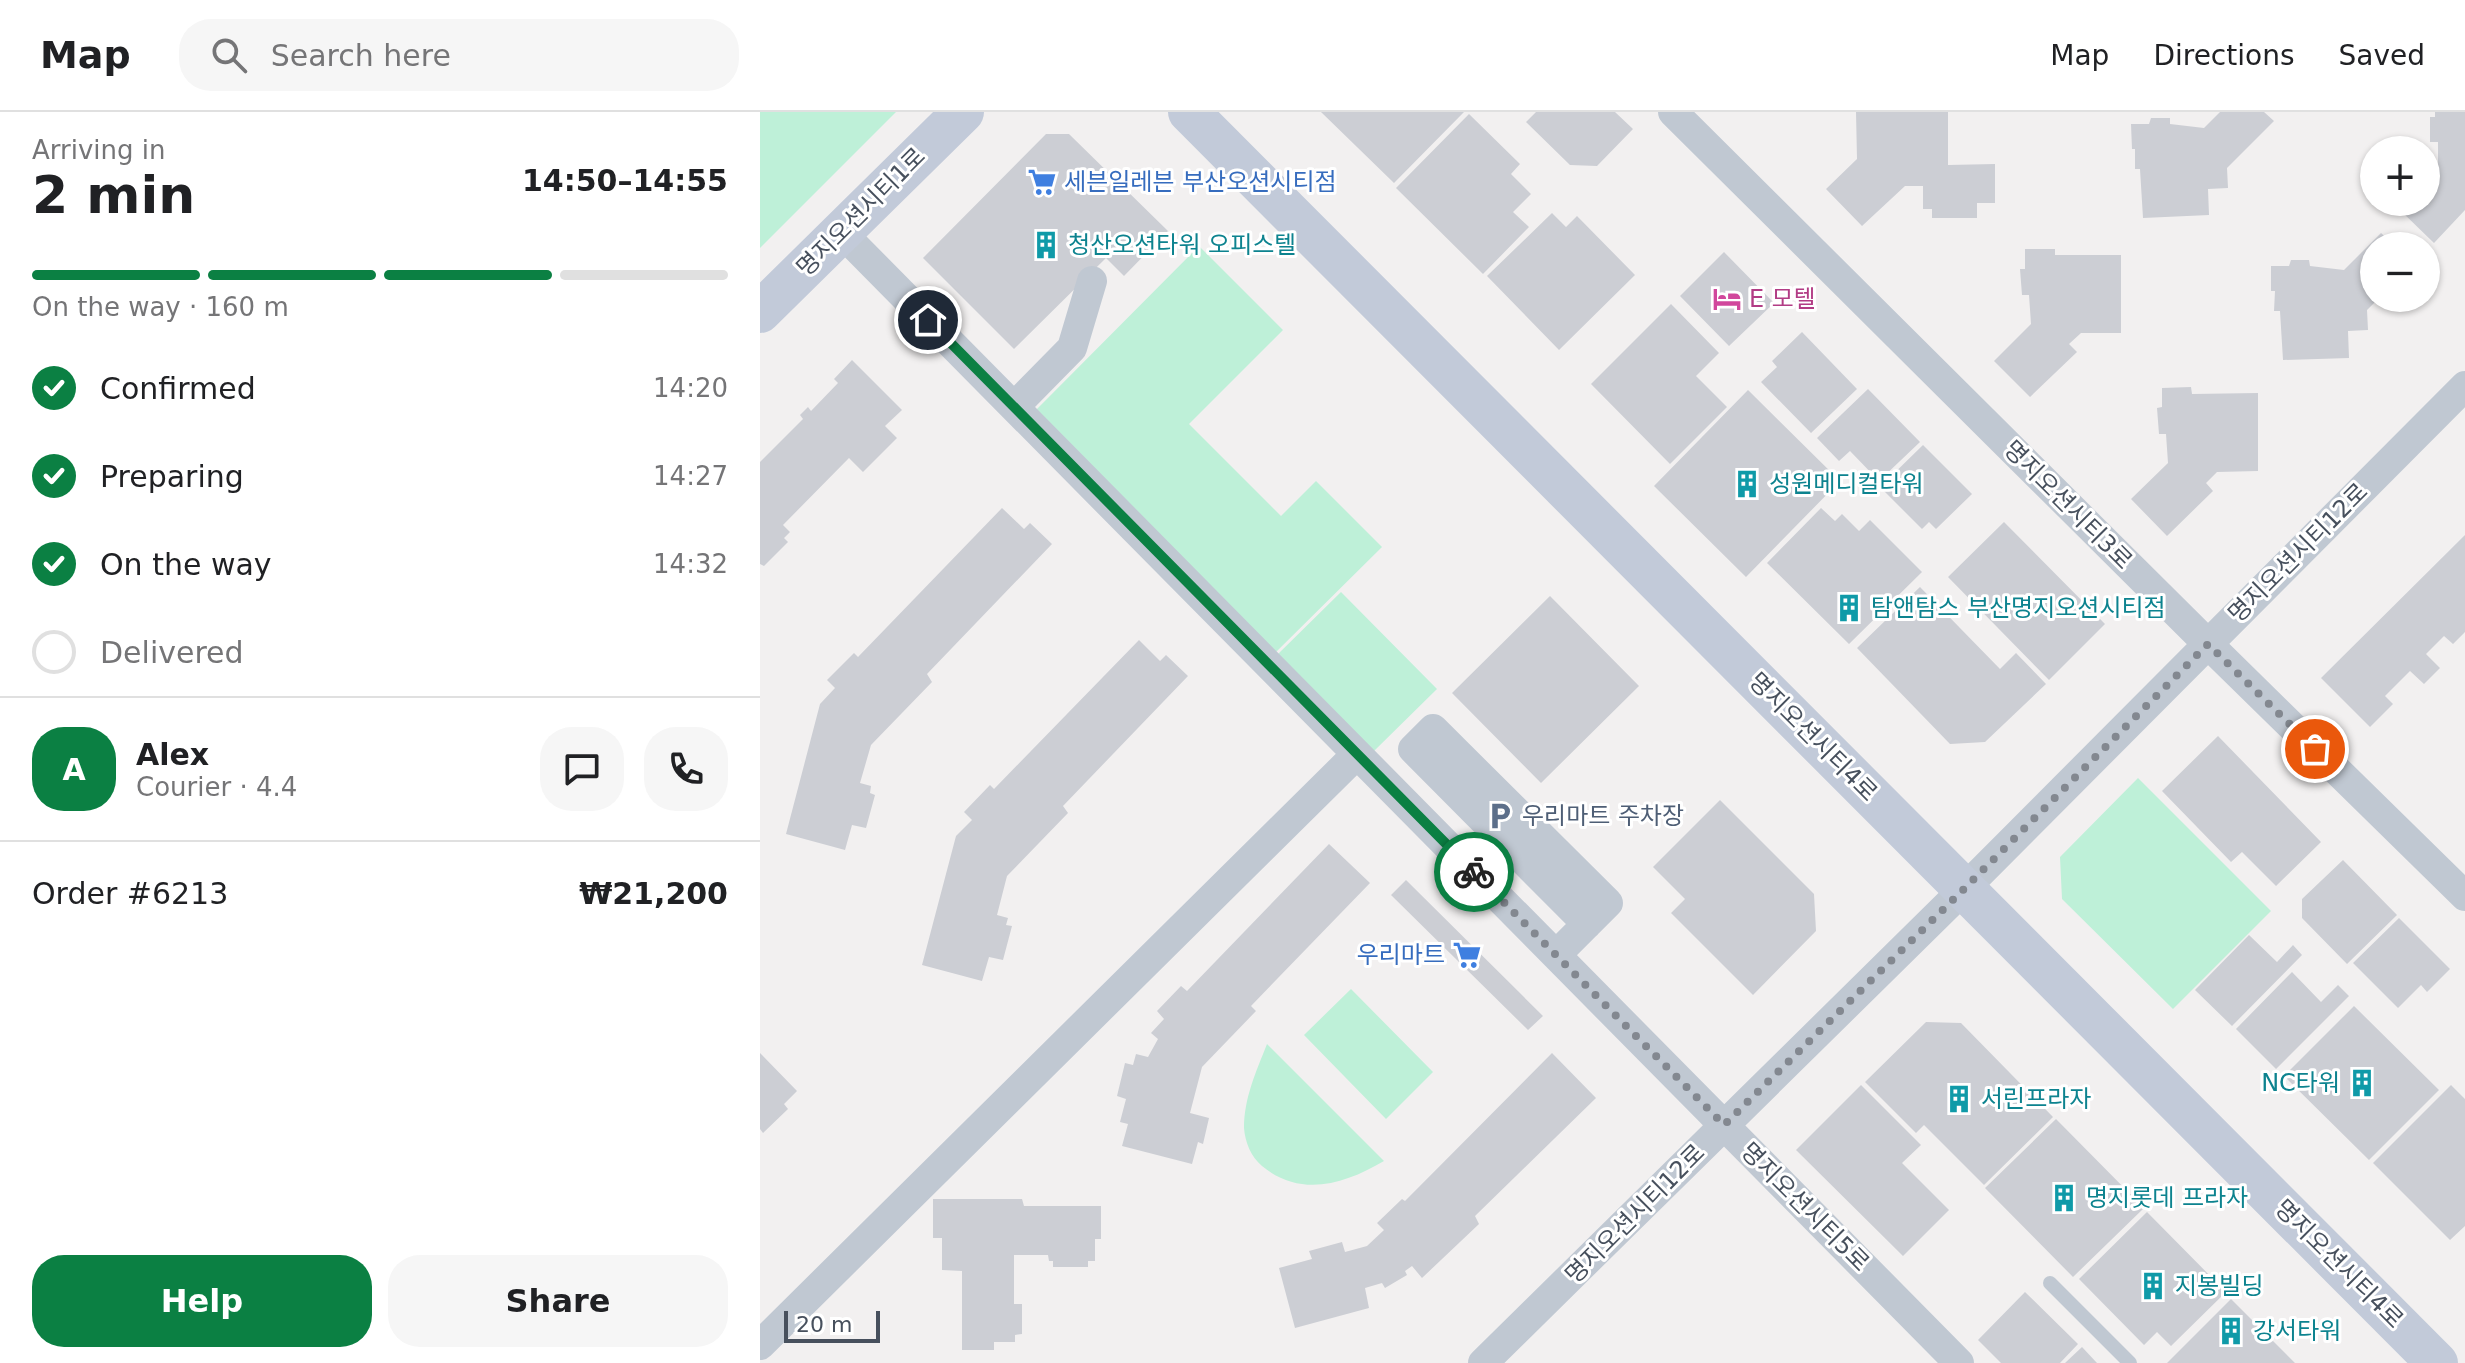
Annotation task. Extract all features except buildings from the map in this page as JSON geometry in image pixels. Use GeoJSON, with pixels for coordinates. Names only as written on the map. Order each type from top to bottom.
{"type":"FeatureCollection","features":[{"type":"Feature","properties":{"kind":"main road","name":"명지오션시티1로"},"geometry":{"type":"LineString","coordinates":[[760,312],[963,112]]}},
{"type":"Feature","properties":{"kind":"main road","name":"명지오션시티4로"},"geometry":{"type":"LineString","coordinates":[[1189,112],[2437,1363]]}},
{"type":"Feature","properties":{"kind":"street","name":"명지오션시티3로"},"geometry":{"type":"LineString","coordinates":[[1673,112],[2465,896]]}},
{"type":"Feature","properties":{"kind":"street","name":"명지오션시티5로"},"geometry":{"type":"LineString","coordinates":[[841,232],[1959,1363]]}},
{"type":"Feature","properties":{"kind":"street"},"geometry":{"type":"LineString","coordinates":[[1014,407],[1072,348],[1092,281]]}},
{"type":"Feature","properties":{"kind":"street","name":"명지오션시티12로"},"geometry":{"type":"LineString","coordinates":[[1483,1363],[1964,889],[2465,386]]}},
{"type":"Feature","properties":{"kind":"street"},"geometry":{"type":"LineString","coordinates":[[1556,955],[1587,924],[1608,903],[1433,729],[1413,749],[1587,924]]}},
{"type":"Feature","properties":{"kind":"street"},"geometry":{"type":"LineString","coordinates":[[760,1345],[1357,754]]}},
{"type":"Feature","properties":{"kind":"lane"},"geometry":{"type":"LineString","coordinates":[[2050,1283],[2130,1363]]}},
{"type":"Feature","properties":{"kind":"green space"},"geometry":{"type":"Polygon","coordinates":[[[760,112],[896,112],[760,248],[760,112]]]}},
{"type":"Feature","properties":{"kind":"green space"},"geometry":{"type":"Polygon","coordinates":[[[1199,246],[1283,330],[1189,424],[1281,516],[1316,481],[1382,547],[1275,653],[1034,412],[1199,246]]]}},
{"type":"Feature","properties":{"kind":"green space"},"geometry":{"type":"Polygon","coordinates":[[[1341,592],[1437,689],[1374,751],[1278,654],[1341,592]]]}},
{"type":"Feature","properties":{"kind":"green space"},"geometry":{"type":"Polygon","coordinates":[[[2138,778],[2271,911],[2173,1009],[2062,899],[2060,857],[2138,778]]]}},
{"type":"Feature","properties":{"kind":"green space"},"geometry":{"type":"Polygon","coordinates":[[[1351,989],[1433,1072],[1386,1119],[1304,1035],[1351,989]]]}},
{"type":"Feature","properties":{"kind":"green space"},"geometry":{"type":"Polygon","coordinates":[[[1267,1044],[1384,1161],[1339,1181],[1307,1185],[1277,1176],[1258,1162],[1247,1144],[1244,1128],[1251,1085],[1267,1044]]]}},
{"type":"Feature","properties":{"kind":"way so far"},"geometry":{"type":"LineString","coordinates":[[1474,872],[1724,1125],[2208,644],[2315,749]]}},
{"type":"Feature","properties":{"kind":"place","name":"세븐일레븐 부산오션시티점"},"geometry":{"type":"Point","coordinates":[1042,182]}},
{"type":"Feature","properties":{"kind":"place","name":"청산오션타워 오피스텔"},"geometry":{"type":"Point","coordinates":[1046,245]}},
{"type":"Feature","properties":{"kind":"place","name":"E 모텔"},"geometry":{"type":"Point","coordinates":[1727,299]}},
{"type":"Feature","properties":{"kind":"place","name":"성원메디컬타워"},"geometry":{"type":"Point","coordinates":[1747,484]}},
{"type":"Feature","properties":{"kind":"place","name":"탐앤탐스 부산명지오션시티점"},"geometry":{"type":"Point","coordinates":[1849,608]}},
{"type":"Feature","properties":{"kind":"place","name":"우리마트 주차장"},"geometry":{"type":"Point","coordinates":[1500,816]}},
{"type":"Feature","properties":{"kind":"place","name":"우리마트"},"geometry":{"type":"Point","coordinates":[1467,955]}},
{"type":"Feature","properties":{"kind":"place","name":"NC타워"},"geometry":{"type":"Point","coordinates":[2362,1083]}},
{"type":"Feature","properties":{"kind":"place","name":"서린프라자"},"geometry":{"type":"Point","coordinates":[1959,1099]}},
{"type":"Feature","properties":{"kind":"place","name":"명지롯데 프라자"},"geometry":{"type":"Point","coordinates":[2064,1198]}},
{"type":"Feature","properties":{"kind":"place","name":"지봉빌딩"},"geometry":{"type":"Point","coordinates":[2153,1286]}},
{"type":"Feature","properties":{"kind":"place","name":"강서타워"},"geometry":{"type":"Point","coordinates":[2231,1331]}},
{"type":"Feature","properties":{"kind":"route"},"geometry":{"type":"LineString","coordinates":[[928,320],[1474,872]]}}]}
